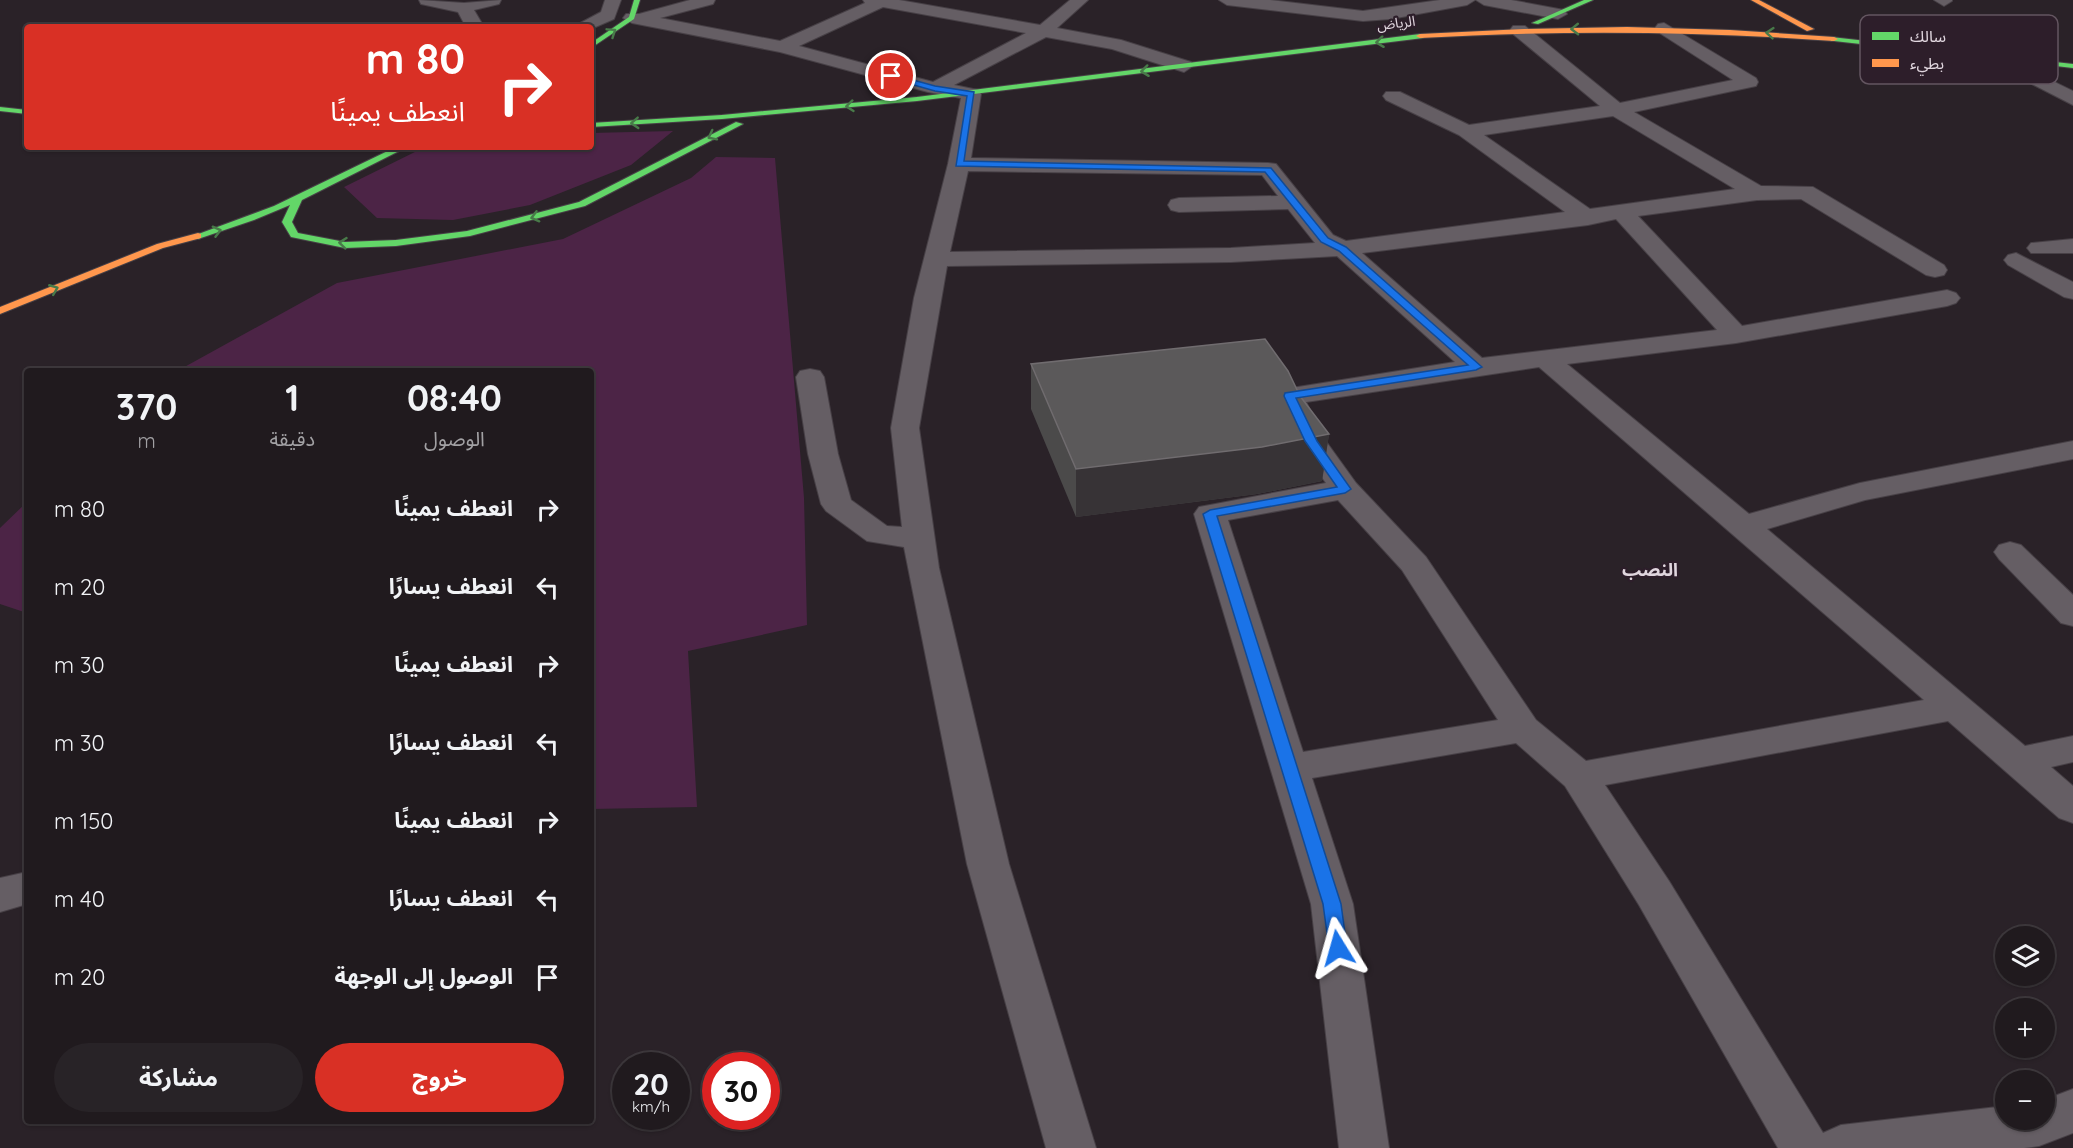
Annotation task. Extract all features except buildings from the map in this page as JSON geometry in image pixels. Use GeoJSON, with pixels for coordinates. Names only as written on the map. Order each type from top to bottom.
{"type":"FeatureCollection","features":[{"type":"Feature","properties":{"kind":"street"},"geometry":{"type":"LineString","coordinates":[[427,0],[464,8],[494,0]]}},
{"type":"Feature","properties":{"kind":"street"},"geometry":{"type":"LineString","coordinates":[[588,24],[608,15],[613,0]]}},
{"type":"Feature","properties":{"kind":"street"},"geometry":{"type":"LineString","coordinates":[[632,18],[636,0]]}},
{"type":"Feature","properties":{"kind":"street"},"geometry":{"type":"LineString","coordinates":[[594,44],[632,18],[679,9],[707,0]]}},
{"type":"Feature","properties":{"kind":"street"},"geometry":{"type":"LineString","coordinates":[[935,88],[1044,31],[1080,0]]}},
{"type":"Feature","properties":{"kind":"street"},"geometry":{"type":"LineString","coordinates":[[1227,0],[1364,16],[1391,14],[1467,0]]}},
{"type":"Feature","properties":{"kind":"street"},"geometry":{"type":"LineString","coordinates":[[1484,0],[1558,14]]}},
{"type":"Feature","properties":{"kind":"street"},"geometry":{"type":"LineString","coordinates":[[1590,0],[1519,30],[1616,110],[1757,194]]}},
{"type":"Feature","properties":{"kind":"street"},"geometry":{"type":"LineString","coordinates":[[1754,0],[1828,38]]}},
{"type":"Feature","properties":{"kind":"street"},"geometry":{"type":"LineString","coordinates":[[782,47],[879,1],[1115,44],[1184,66]]}},
{"type":"Feature","properties":{"kind":"street"},"geometry":{"type":"LineString","coordinates":[[464,8],[473,24]]}},
{"type":"Feature","properties":{"kind":"street"},"geometry":{"type":"LineString","coordinates":[[632,18],[782,47],[935,88],[971,94],[959,164],[936,259],[905,428],[925,579],[988,864],[1071,1148]]}},
{"type":"Feature","properties":{"kind":"street"},"geometry":{"type":"LineString","coordinates":[[1466,130],[1616,110],[1749,82],[1664,28]]}},
{"type":"Feature","properties":{"kind":"street","name":"الرياض"},"geometry":{"type":"LineString","coordinates":[[766,114],[971,94],[1419,37],[1519,30],[1664,28],[1860,41]]}},
{"type":"Feature","properties":{"kind":"street","name":"الرياض"},"geometry":{"type":"LineString","coordinates":[[2058,64],[2073,66]]}},
{"type":"Feature","properties":{"kind":"street"},"geometry":{"type":"LineString","coordinates":[[2044,84],[2073,99]]}},
{"type":"Feature","properties":{"kind":"street"},"geometry":{"type":"LineString","coordinates":[[1393,96],[1466,130],[1588,218]]}},
{"type":"Feature","properties":{"kind":"street"},"geometry":{"type":"LineString","coordinates":[[0,109],[24,112]]}},
{"type":"Feature","properties":{"kind":"street"},"geometry":{"type":"LineString","coordinates":[[594,125],[766,114]]}},
{"type":"Feature","properties":{"kind":"street"},"geometry":{"type":"LineString","coordinates":[[297,200],[287,222],[294,235],[345,245],[396,243],[467,234],[582,204],[726,128],[766,114]]}},
{"type":"Feature","properties":{"kind":"street"},"geometry":{"type":"LineString","coordinates":[[0,311],[160,246],[226,228],[297,200],[396,150]]}},
{"type":"Feature","properties":{"kind":"street"},"geometry":{"type":"LineString","coordinates":[[959,164],[1268,170],[1325,240],[1343,249],[1476,367]]}},
{"type":"Feature","properties":{"kind":"street"},"geometry":{"type":"LineString","coordinates":[[1178,168],[1180,230]]}},
{"type":"Feature","properties":{"kind":"street"},"geometry":{"type":"LineString","coordinates":[[1180,230],[1343,249],[1757,194],[1805,192],[1935,270]]}},
{"type":"Feature","properties":{"kind":"street"},"geometry":{"type":"LineString","coordinates":[[936,259],[1180,230],[1294,202]]}},
{"type":"Feature","properties":{"kind":"street"},"geometry":{"type":"LineString","coordinates":[[1623,213],[1736,334]]}},
{"type":"Feature","properties":{"kind":"street"},"geometry":{"type":"LineString","coordinates":[[160,246],[197,222]]}},
{"type":"Feature","properties":{"kind":"street"},"geometry":{"type":"LineString","coordinates":[[2039,248],[2073,246]]}},
{"type":"Feature","properties":{"kind":"street"},"geometry":{"type":"LineString","coordinates":[[2016,260],[2073,292]]}},
{"type":"Feature","properties":{"kind":"street"},"geometry":{"type":"LineString","coordinates":[[1804,1148],[1654,892],[1579,776],[1523,729],[1414,564],[1345,489],[1311,441],[1289,396],[1476,367],[1736,334],[1947,297]]}},
{"type":"Feature","properties":{"kind":"street"},"geometry":{"type":"LineString","coordinates":[[1545,359],[2073,808]]}},
{"type":"Feature","properties":{"kind":"street"},"geometry":{"type":"LineString","coordinates":[[810,377],[823,454],[837,504],[878,534],[919,539]]}},
{"type":"Feature","properties":{"kind":"street"},"geometry":{"type":"LineString","coordinates":[[1744,526],[1860,492],[2073,450]]}},
{"type":"Feature","properties":{"kind":"street"},"geometry":{"type":"LineString","coordinates":[[1345,489],[1210,514],[1332,904],[1365,1148]]}},
{"type":"Feature","properties":{"kind":"street"},"geometry":{"type":"LineString","coordinates":[[2010,552],[2073,615]]}},
{"type":"Feature","properties":{"kind":"street"},"geometry":{"type":"LineString","coordinates":[[1579,776],[1956,707]]}},
{"type":"Feature","properties":{"kind":"street"},"geometry":{"type":"LineString","coordinates":[[1288,768],[1523,729]]}},
{"type":"Feature","properties":{"kind":"street"},"geometry":{"type":"LineString","coordinates":[[2018,760],[2073,749]]}},
{"type":"Feature","properties":{"kind":"street"},"geometry":{"type":"LineString","coordinates":[[0,895],[24,889]]}},
{"type":"Feature","properties":{"kind":"street"},"geometry":{"type":"LineString","coordinates":[[1841,1148],[2039,1124],[2073,1111]]}},
{"type":"Feature","properties":{"kind":"shaded area"},"geometry":{"type":"Polygon","coordinates":[[[673,131],[631,165],[530,205],[453,220],[377,218],[344,187],[419,150],[594,150],[594,133],[673,131]]]}},
{"type":"Feature","properties":{"kind":"shaded area"},"geometry":{"type":"Polygon","coordinates":[[[716,157],[775,158],[804,498],[807,625],[688,651],[697,807],[594,809],[594,368],[183,368],[337,283],[563,239],[691,178],[716,157]]]}},
{"type":"Feature","properties":{"kind":"shaded area"},"geometry":{"type":"Polygon","coordinates":[[[24,505],[24,612],[0,604],[0,528],[24,505]]]}},
{"type":"Feature","properties":{"kind":"traffic: fast"},"geometry":{"type":"LineString","coordinates":[[594,44],[632,18],[637,0]]}},
{"type":"Feature","properties":{"kind":"traffic: fast"},"geometry":{"type":"LineString","coordinates":[[1536,23],[1590,0]]}},
{"type":"Feature","properties":{"kind":"traffic: fast"},"geometry":{"type":"LineString","coordinates":[[594,125],[722,117],[917,99],[1420,36]]}},
{"type":"Feature","properties":{"kind":"traffic: fast"},"geometry":{"type":"LineString","coordinates":[[1834,39],[1860,42]]}},
{"type":"Feature","properties":{"kind":"traffic: fast"},"geometry":{"type":"LineString","coordinates":[[2058,64],[2073,66]]}},
{"type":"Feature","properties":{"kind":"traffic: fast"},"geometry":{"type":"LineString","coordinates":[[0,109],[24,112]]}},
{"type":"Feature","properties":{"kind":"traffic: fast"},"geometry":{"type":"LineString","coordinates":[[297,200],[287,222],[294,235],[345,245],[396,243],[467,234],[582,204],[739,124]]}},
{"type":"Feature","properties":{"kind":"traffic: fast"},"geometry":{"type":"LineString","coordinates":[[198,236],[277,208],[397,150]]}},
{"type":"Feature","properties":{"kind":"traffic: slow"},"geometry":{"type":"LineString","coordinates":[[1754,0],[1810,29]]}},
{"type":"Feature","properties":{"kind":"traffic: slow"},"geometry":{"type":"LineString","coordinates":[[1420,36],[1524,31],[1627,30],[1730,32],[1834,39]]}},
{"type":"Feature","properties":{"kind":"traffic: slow"},"geometry":{"type":"LineString","coordinates":[[0,311],[160,246],[198,236]]}},
{"type":"Feature","properties":{"kind":"district","name":"النصب"},"geometry":{"type":"Point","coordinates":[1650,569]}},
{"type":"Feature","properties":{"kind":"route"},"geometry":{"type":"LineString","coordinates":[[891,76],[935,88],[971,94],[959,164],[1268,170],[1325,240],[1343,249],[1476,367],[1289,396],[1311,441],[1345,489],[1210,514],[1332,904],[1338,948]]}}]}
